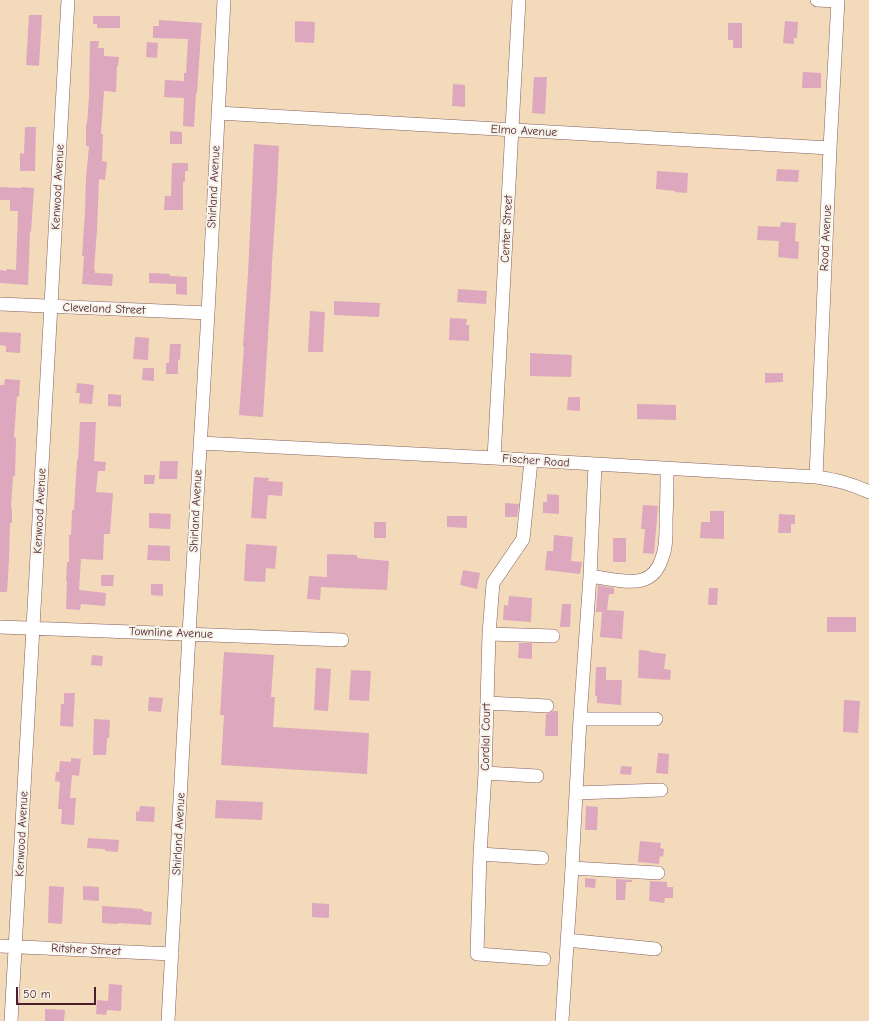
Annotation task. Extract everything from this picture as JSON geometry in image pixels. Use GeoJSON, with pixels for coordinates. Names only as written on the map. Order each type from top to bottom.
{"type":"FeatureCollection","features":[{"type":"Feature","properties":{"kind":"street","name":"Kenwood Avenue"},"geometry":{"type":"LineString","coordinates":[[11,1021],[68,0]]}},
{"type":"Feature","properties":{"kind":"street","name":"Shirland Avenue"},"geometry":{"type":"LineString","coordinates":[[168,1021],[224,0]]}},
{"type":"Feature","properties":{"kind":"street","name":"Center Street"},"geometry":{"type":"LineString","coordinates":[[494,458],[518,0]]}},
{"type":"Feature","properties":{"kind":"street"},"geometry":{"type":"LineString","coordinates":[[817,0],[838,1]]}},
{"type":"Feature","properties":{"kind":"street","name":"Rood Avenue"},"geometry":{"type":"LineString","coordinates":[[816,477],[830,148],[838,1]]}},
{"type":"Feature","properties":{"kind":"street","name":"Elmo Avenue"},"geometry":{"type":"LineString","coordinates":[[218,113],[830,148]]}},
{"type":"Feature","properties":{"kind":"street","name":"Cleveland Street"},"geometry":{"type":"LineString","coordinates":[[0,304],[208,313]]}},
{"type":"Feature","properties":{"kind":"street","name":"Fischer Road"},"geometry":{"type":"LineString","coordinates":[[200,443],[494,458],[816,477],[836,480],[869,492]]}},
{"type":"Feature","properties":{"kind":"street","name":"Cordial Court"},"geometry":{"type":"LineString","coordinates":[[531,461],[523,539],[493,583],[489,634],[485,773],[480,854],[477,954],[544,959]]}},
{"type":"Feature","properties":{"kind":"street"},"geometry":{"type":"LineString","coordinates":[[562,1021],[590,576],[595,465]]}},
{"type":"Feature","properties":{"kind":"street"},"geometry":{"type":"LineString","coordinates":[[590,576],[624,581],[637,581],[651,576],[659,567],[663,557],[665,542],[667,469]]}},
{"type":"Feature","properties":{"kind":"street","name":"Townline Avenue"},"geometry":{"type":"LineString","coordinates":[[0,627],[342,640]]}},
{"type":"Feature","properties":{"kind":"street"},"geometry":{"type":"LineString","coordinates":[[489,634],[553,636]]}},
{"type":"Feature","properties":{"kind":"street"},"geometry":{"type":"LineString","coordinates":[[487,703],[548,706]]}},
{"type":"Feature","properties":{"kind":"street"},"geometry":{"type":"LineString","coordinates":[[580,718],[656,719]]}},
{"type":"Feature","properties":{"kind":"street"},"geometry":{"type":"LineString","coordinates":[[485,773],[537,776]]}},
{"type":"Feature","properties":{"kind":"street"},"geometry":{"type":"LineString","coordinates":[[576,793],[660,790]]}},
{"type":"Feature","properties":{"kind":"street"},"geometry":{"type":"LineString","coordinates":[[480,854],[542,858]]}},
{"type":"Feature","properties":{"kind":"street"},"geometry":{"type":"LineString","coordinates":[[572,868],[658,873]]}},
{"type":"Feature","properties":{"kind":"street"},"geometry":{"type":"LineString","coordinates":[[567,940],[655,949]]}},
{"type":"Feature","properties":{"kind":"street","name":"Ritsher Street"},"geometry":{"type":"LineString","coordinates":[[0,946],[172,954]]}},
{"type":"Feature","properties":{"kind":"building"},"geometry":{"type":"Polygon","coordinates":[[[29,15],[42,15],[39,66],[26,65],[29,15]]]}},
{"type":"Feature","properties":{"kind":"building"},"geometry":{"type":"Polygon","coordinates":[[[93,16],[120,16],[120,28],[97,28],[97,24],[93,24],[93,16]]]}},
{"type":"Feature","properties":{"kind":"building"},"geometry":{"type":"Polygon","coordinates":[[[159,20],[202,23],[194,127],[183,126],[184,98],[164,97],[165,80],[184,81],[184,73],[186,73],[188,39],[153,38],[153,26],[159,26],[159,20]]]}},
{"type":"Feature","properties":{"kind":"building"},"geometry":{"type":"Polygon","coordinates":[[[295,21],[315,22],[314,43],[295,42],[295,21]]]}},
{"type":"Feature","properties":{"kind":"building"},"geometry":{"type":"Polygon","coordinates":[[[785,21],[798,22],[797,38],[794,38],[794,44],[783,43],[785,21]]]}},
{"type":"Feature","properties":{"kind":"building"},"geometry":{"type":"Polygon","coordinates":[[[728,23],[742,23],[742,48],[733,48],[733,40],[728,40],[728,23]]]}},
{"type":"Feature","properties":{"kind":"building"},"geometry":{"type":"Polygon","coordinates":[[[90,41],[99,41],[98,48],[104,48],[104,56],[119,57],[117,66],[116,92],[104,91],[101,134],[103,134],[102,161],[107,162],[105,180],[99,179],[94,270],[95,273],[113,274],[112,286],[82,284],[84,256],[82,256],[89,146],[86,146],[86,124],[89,97],[90,41]]]}},
{"type":"Feature","properties":{"kind":"building"},"geometry":{"type":"Polygon","coordinates":[[[147,42],[158,43],[157,58],[146,57],[147,42]]]}},
{"type":"Feature","properties":{"kind":"building"},"geometry":{"type":"Polygon","coordinates":[[[803,72],[821,73],[821,88],[802,88],[803,72]]]}},
{"type":"Feature","properties":{"kind":"building"},"geometry":{"type":"Polygon","coordinates":[[[534,77],[547,77],[545,114],[532,113],[534,77]]]}},
{"type":"Feature","properties":{"kind":"building"},"geometry":{"type":"Polygon","coordinates":[[[453,84],[465,85],[465,107],[452,106],[453,84]]]}},
{"type":"Feature","properties":{"kind":"building"},"geometry":{"type":"Polygon","coordinates":[[[25,127],[36,127],[35,171],[20,171],[20,153],[24,154],[25,127]]]}},
{"type":"Feature","properties":{"kind":"building"},"geometry":{"type":"Polygon","coordinates":[[[170,131],[182,132],[182,144],[170,144],[170,131]]]}},
{"type":"Feature","properties":{"kind":"building"},"geometry":{"type":"Polygon","coordinates":[[[254,144],[279,146],[263,417],[239,415],[244,347],[254,144]]]}},
{"type":"Feature","properties":{"kind":"building"},"geometry":{"type":"Polygon","coordinates":[[[172,163],[188,163],[188,171],[185,171],[185,182],[183,182],[183,210],[164,210],[165,196],[171,196],[172,163]]]}},
{"type":"Feature","properties":{"kind":"building"},"geometry":{"type":"Polygon","coordinates":[[[777,169],[799,170],[798,182],[776,181],[777,169]]]}},
{"type":"Feature","properties":{"kind":"building"},"geometry":{"type":"Polygon","coordinates":[[[657,171],[688,173],[687,193],[656,189],[657,171]]]}},
{"type":"Feature","properties":{"kind":"building"},"geometry":{"type":"Polygon","coordinates":[[[0,187],[34,188],[30,232],[28,285],[0,283],[0,270],[16,270],[18,211],[10,211],[10,200],[0,200],[0,187]]]}},
{"type":"Feature","properties":{"kind":"building"},"geometry":{"type":"Polygon","coordinates":[[[781,222],[796,223],[795,241],[799,242],[798,259],[778,257],[779,241],[757,240],[758,226],[780,227],[781,222]]]}},
{"type":"Feature","properties":{"kind":"building"},"geometry":{"type":"Polygon","coordinates":[[[149,273],[170,274],[170,276],[187,277],[187,295],[176,294],[176,284],[149,283],[149,273]]]}},
{"type":"Feature","properties":{"kind":"building"},"geometry":{"type":"Polygon","coordinates":[[[458,289],[487,291],[486,304],[457,302],[458,289]]]}},
{"type":"Feature","properties":{"kind":"building"},"geometry":{"type":"Polygon","coordinates":[[[334,301],[380,303],[379,317],[334,315],[334,301]]]}},
{"type":"Feature","properties":{"kind":"building"},"geometry":{"type":"Polygon","coordinates":[[[310,311],[325,312],[323,352],[308,352],[310,311]]]}},
{"type":"Feature","properties":{"kind":"building"},"geometry":{"type":"Polygon","coordinates":[[[450,318],[467,319],[466,325],[469,325],[469,341],[449,340],[450,318]]]}},
{"type":"Feature","properties":{"kind":"building"},"geometry":{"type":"Polygon","coordinates":[[[0,332],[21,333],[20,353],[6,352],[6,346],[0,345],[0,332]]]}},
{"type":"Feature","properties":{"kind":"building"},"geometry":{"type":"Polygon","coordinates":[[[135,337],[149,338],[148,360],[133,359],[135,337]]]}},
{"type":"Feature","properties":{"kind":"building"},"geometry":{"type":"Polygon","coordinates":[[[170,344],[181,344],[180,360],[178,360],[178,374],[166,374],[166,363],[169,363],[170,344]]]}},
{"type":"Feature","properties":{"kind":"building"},"geometry":{"type":"Polygon","coordinates":[[[530,353],[572,355],[571,377],[530,376],[530,353]]]}},
{"type":"Feature","properties":{"kind":"building"},"geometry":{"type":"Polygon","coordinates":[[[143,368],[154,368],[154,381],[142,380],[143,368]]]}},
{"type":"Feature","properties":{"kind":"building"},"geometry":{"type":"Polygon","coordinates":[[[765,373],[783,373],[783,382],[765,383],[765,373]]]}},
{"type":"Feature","properties":{"kind":"building"},"geometry":{"type":"Polygon","coordinates":[[[5,379],[20,380],[19,397],[17,396],[14,437],[16,438],[15,476],[13,476],[11,508],[12,523],[10,523],[7,592],[0,592],[0,385],[4,385],[5,379]]]}},
{"type":"Feature","properties":{"kind":"building"},"geometry":{"type":"Polygon","coordinates":[[[77,383],[94,385],[92,404],[79,403],[80,393],[76,393],[77,383]]]}},
{"type":"Feature","properties":{"kind":"building"},"geometry":{"type":"Polygon","coordinates":[[[108,394],[121,395],[121,407],[108,406],[108,394]]]}},
{"type":"Feature","properties":{"kind":"building"},"geometry":{"type":"Polygon","coordinates":[[[568,397],[580,397],[580,411],[567,410],[568,397]]]}},
{"type":"Feature","properties":{"kind":"building"},"geometry":{"type":"Polygon","coordinates":[[[637,404],[676,405],[676,420],[637,419],[637,404]]]}},
{"type":"Feature","properties":{"kind":"building"},"geometry":{"type":"Polygon","coordinates":[[[80,422],[96,422],[94,461],[106,462],[105,471],[98,471],[96,492],[113,493],[110,534],[104,534],[103,560],[81,559],[79,590],[106,593],[105,606],[81,604],[80,610],[66,609],[66,581],[67,562],[69,562],[69,535],[71,535],[72,510],[74,510],[80,422]]]}},
{"type":"Feature","properties":{"kind":"building"},"geometry":{"type":"Polygon","coordinates":[[[160,461],[178,461],[177,479],[159,479],[160,461]]]}},
{"type":"Feature","properties":{"kind":"building"},"geometry":{"type":"Polygon","coordinates":[[[144,475],[155,475],[154,484],[144,484],[144,475]]]}},
{"type":"Feature","properties":{"kind":"building"},"geometry":{"type":"Polygon","coordinates":[[[254,477],[269,478],[268,481],[283,482],[282,496],[268,495],[266,519],[251,518],[254,477]]]}},
{"type":"Feature","properties":{"kind":"building"},"geometry":{"type":"Polygon","coordinates":[[[547,494],[559,495],[559,514],[543,513],[543,502],[547,502],[547,494]]]}},
{"type":"Feature","properties":{"kind":"building"},"geometry":{"type":"Polygon","coordinates":[[[505,503],[519,504],[517,517],[505,517],[505,503]]]}},
{"type":"Feature","properties":{"kind":"building"},"geometry":{"type":"Polygon","coordinates":[[[643,505],[658,506],[654,554],[643,553],[645,529],[641,529],[643,505]]]}},
{"type":"Feature","properties":{"kind":"building"},"geometry":{"type":"Polygon","coordinates":[[[710,511],[724,511],[724,539],[700,538],[701,522],[710,522],[710,511]]]}},
{"type":"Feature","properties":{"kind":"building"},"geometry":{"type":"Polygon","coordinates":[[[149,513],[171,514],[170,529],[149,528],[149,513]]]}},
{"type":"Feature","properties":{"kind":"building"},"geometry":{"type":"Polygon","coordinates":[[[779,514],[795,515],[795,524],[791,524],[791,533],[778,533],[779,514]]]}},
{"type":"Feature","properties":{"kind":"building"},"geometry":{"type":"Polygon","coordinates":[[[447,516],[467,516],[467,528],[447,527],[447,516]]]}},
{"type":"Feature","properties":{"kind":"building"},"geometry":{"type":"Polygon","coordinates":[[[374,522],[386,522],[386,538],[374,538],[374,522]]]}},
{"type":"Feature","properties":{"kind":"building"},"geometry":{"type":"Polygon","coordinates":[[[554,535],[573,537],[571,561],[582,562],[580,574],[545,570],[547,551],[553,551],[554,535]]]}},
{"type":"Feature","properties":{"kind":"building"},"geometry":{"type":"Polygon","coordinates":[[[613,538],[626,538],[626,562],[613,562],[613,538]]]}},
{"type":"Feature","properties":{"kind":"building"},"geometry":{"type":"Polygon","coordinates":[[[246,544],[277,546],[275,569],[266,568],[265,582],[244,581],[246,544]]]}},
{"type":"Feature","properties":{"kind":"building"},"geometry":{"type":"Polygon","coordinates":[[[148,545],[170,546],[170,561],[147,560],[148,545]]]}},
{"type":"Feature","properties":{"kind":"building"},"geometry":{"type":"Polygon","coordinates":[[[327,554],[357,555],[357,558],[389,561],[387,590],[321,587],[320,600],[307,599],[309,576],[327,577],[327,554]]]}},
{"type":"Feature","properties":{"kind":"building"},"geometry":{"type":"Polygon","coordinates":[[[463,570],[480,573],[477,589],[460,585],[463,570]]]}},
{"type":"Feature","properties":{"kind":"building"},"geometry":{"type":"Polygon","coordinates":[[[101,575],[114,575],[113,586],[101,586],[101,575]]]}},
{"type":"Feature","properties":{"kind":"building"},"geometry":{"type":"Polygon","coordinates":[[[151,584],[163,584],[163,596],[151,595],[151,584]]]}},
{"type":"Feature","properties":{"kind":"building"},"geometry":{"type":"Polygon","coordinates":[[[598,585],[614,588],[614,594],[609,594],[607,610],[624,611],[622,639],[600,637],[602,612],[596,612],[598,585]]]}},
{"type":"Feature","properties":{"kind":"building"},"geometry":{"type":"Polygon","coordinates":[[[709,588],[718,588],[717,605],[708,605],[709,588]]]}},
{"type":"Feature","properties":{"kind":"building"},"geometry":{"type":"Polygon","coordinates":[[[509,596],[532,598],[531,622],[503,620],[504,605],[508,606],[509,596]]]}},
{"type":"Feature","properties":{"kind":"building"},"geometry":{"type":"Polygon","coordinates":[[[562,604],[571,604],[570,627],[560,627],[562,604]]]}},
{"type":"Feature","properties":{"kind":"building"},"geometry":{"type":"Polygon","coordinates":[[[827,617],[856,617],[856,632],[827,632],[827,617]]]}},
{"type":"Feature","properties":{"kind":"building"},"geometry":{"type":"Polygon","coordinates":[[[519,643],[532,643],[532,659],[518,658],[519,643]]]}},
{"type":"Feature","properties":{"kind":"building"},"geometry":{"type":"Polygon","coordinates":[[[639,650],[666,654],[664,669],[671,670],[670,680],[638,678],[639,650]]]}},
{"type":"Feature","properties":{"kind":"building"},"geometry":{"type":"Polygon","coordinates":[[[224,652],[274,655],[271,697],[275,697],[273,727],[369,733],[367,774],[221,765],[224,715],[220,715],[224,652]]]}},
{"type":"Feature","properties":{"kind":"building"},"geometry":{"type":"Polygon","coordinates":[[[92,655],[103,656],[102,666],[91,665],[92,655]]]}},
{"type":"Feature","properties":{"kind":"building"},"geometry":{"type":"Polygon","coordinates":[[[596,667],[606,667],[606,680],[622,680],[621,705],[597,703],[597,696],[595,696],[596,667]]]}},
{"type":"Feature","properties":{"kind":"building"},"geometry":{"type":"Polygon","coordinates":[[[316,668],[331,669],[328,711],[314,710],[316,668]]]}},
{"type":"Feature","properties":{"kind":"building"},"geometry":{"type":"Polygon","coordinates":[[[351,670],[371,671],[369,701],[349,700],[351,670]]]}},
{"type":"Feature","properties":{"kind":"building"},"geometry":{"type":"Polygon","coordinates":[[[64,693],[75,693],[73,727],[60,726],[61,704],[64,704],[64,693]]]}},
{"type":"Feature","properties":{"kind":"building"},"geometry":{"type":"Polygon","coordinates":[[[149,697],[163,698],[161,712],[148,711],[149,697]]]}},
{"type":"Feature","properties":{"kind":"building"},"geometry":{"type":"Polygon","coordinates":[[[844,700],[860,701],[858,733],[843,732],[844,700]]]}},
{"type":"Feature","properties":{"kind":"building"},"geometry":{"type":"Polygon","coordinates":[[[553,711],[558,711],[558,736],[545,736],[546,714],[553,711]]]}},
{"type":"Feature","properties":{"kind":"building"},"geometry":{"type":"Polygon","coordinates":[[[94,719],[110,720],[106,755],[93,755],[94,719]]]}},
{"type":"Feature","properties":{"kind":"building"},"geometry":{"type":"Polygon","coordinates":[[[658,753],[669,754],[668,774],[656,773],[658,753]]]}},
{"type":"Feature","properties":{"kind":"building"},"geometry":{"type":"Polygon","coordinates":[[[71,758],[81,759],[79,776],[72,775],[70,798],[76,798],[74,825],[61,824],[62,809],[58,809],[60,782],[55,781],[56,772],[59,772],[60,761],[71,762],[71,758]]]}},
{"type":"Feature","properties":{"kind":"building"},"geometry":{"type":"Polygon","coordinates":[[[621,766],[632,767],[631,775],[620,774],[621,766]]]}},
{"type":"Feature","properties":{"kind":"building"},"geometry":{"type":"Polygon","coordinates":[[[216,800],[263,802],[262,820],[215,818],[216,800]]]}},
{"type":"Feature","properties":{"kind":"building"},"geometry":{"type":"Polygon","coordinates":[[[140,806],[155,807],[154,822],[136,821],[136,811],[139,812],[140,806]]]}},
{"type":"Feature","properties":{"kind":"building"},"geometry":{"type":"Polygon","coordinates":[[[586,806],[598,807],[597,830],[585,830],[586,806]]]}},
{"type":"Feature","properties":{"kind":"building"},"geometry":{"type":"Polygon","coordinates":[[[88,838],[119,840],[118,852],[105,851],[105,849],[87,848],[88,838]]]}},
{"type":"Feature","properties":{"kind":"building"},"geometry":{"type":"Polygon","coordinates":[[[640,841],[661,843],[660,848],[664,849],[663,857],[660,856],[659,864],[638,862],[640,841]]]}},
{"type":"Feature","properties":{"kind":"building"},"geometry":{"type":"Polygon","coordinates":[[[585,878],[596,879],[595,888],[585,887],[585,878]]]}},
{"type":"Feature","properties":{"kind":"building"},"geometry":{"type":"Polygon","coordinates":[[[616,879],[632,880],[632,882],[626,882],[625,900],[616,900],[616,879]]]}},
{"type":"Feature","properties":{"kind":"building"},"geometry":{"type":"Polygon","coordinates":[[[650,881],[667,882],[667,887],[673,887],[673,898],[665,898],[664,903],[649,901],[650,881]]]}},
{"type":"Feature","properties":{"kind":"building"},"geometry":{"type":"Polygon","coordinates":[[[49,886],[64,887],[62,924],[48,923],[49,886]]]}},
{"type":"Feature","properties":{"kind":"building"},"geometry":{"type":"Polygon","coordinates":[[[83,886],[99,887],[99,901],[83,900],[83,886]]]}},
{"type":"Feature","properties":{"kind":"building"},"geometry":{"type":"Polygon","coordinates":[[[312,903],[329,904],[329,918],[312,917],[312,903]]]}},
{"type":"Feature","properties":{"kind":"building"},"geometry":{"type":"Polygon","coordinates":[[[102,906],[143,909],[143,911],[152,912],[151,925],[102,923],[102,906]]]}},
{"type":"Feature","properties":{"kind":"building"},"geometry":{"type":"Polygon","coordinates":[[[109,984],[122,985],[121,1011],[107,1010],[106,1015],[96,1014],[97,1000],[108,1001],[109,984]]]}},
{"type":"Feature","properties":{"kind":"building"},"geometry":{"type":"Polygon","coordinates":[[[45,1009],[65,1010],[64,1021],[45,1021],[45,1009]]]}}]}
